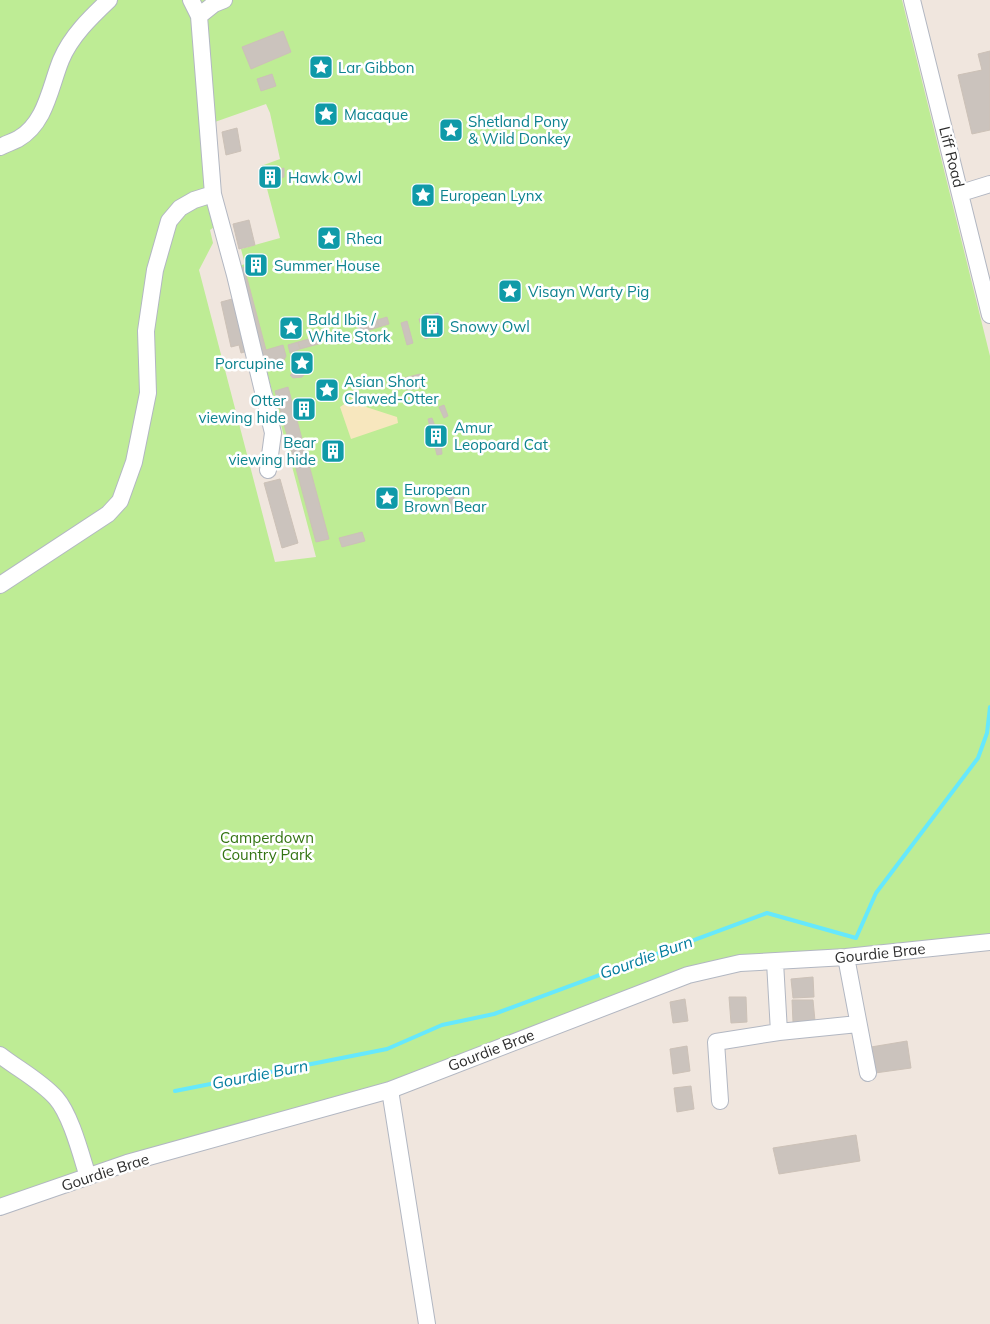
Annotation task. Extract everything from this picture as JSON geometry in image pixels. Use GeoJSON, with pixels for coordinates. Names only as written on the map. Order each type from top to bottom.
{"type":"FeatureCollection","features":[{"type":"Feature","properties":{"kind":"street"},"geometry":{"type":"LineString","coordinates":[[0,147],[19,138],[35,123],[46,103],[62,58],[90,18],[109,0]]}},
{"type":"Feature","properties":{"kind":"street"},"geometry":{"type":"LineString","coordinates":[[191,0],[198,16],[213,194],[235,275],[273,433],[268,470]]}},
{"type":"Feature","properties":{"kind":"street"},"geometry":{"type":"LineString","coordinates":[[198,16],[214,4],[224,0]]}},
{"type":"Feature","properties":{"kind":"street","name":"Liff Road"},"geometry":{"type":"LineString","coordinates":[[912,0],[990,315]]}},
{"type":"Feature","properties":{"kind":"street"},"geometry":{"type":"LineString","coordinates":[[961,193],[990,184]]}},
{"type":"Feature","properties":{"kind":"street"},"geometry":{"type":"LineString","coordinates":[[0,585],[95,525],[120,501],[134,462],[148,393],[146,331],[155,270],[169,221],[180,208],[194,200],[213,194]]}},
{"type":"Feature","properties":{"kind":"street","name":"Gourdie Brae"},"geometry":{"type":"LineString","coordinates":[[0,1207],[127,1163],[390,1090],[688,975],[740,963],[846,957],[990,942]]}},
{"type":"Feature","properties":{"kind":"street"},"geometry":{"type":"LineString","coordinates":[[846,957],[868,1072]]}},
{"type":"Feature","properties":{"kind":"street"},"geometry":{"type":"LineString","coordinates":[[775,962],[779,1032]]}},
{"type":"Feature","properties":{"kind":"street"},"geometry":{"type":"LineString","coordinates":[[720,1101],[716,1042],[779,1032],[858,1024]]}},
{"type":"Feature","properties":{"kind":"street"},"geometry":{"type":"LineString","coordinates":[[0,1055],[44,1087],[57,1099],[64,1110],[88,1178]]}},
{"type":"Feature","properties":{"kind":"street"},"geometry":{"type":"LineString","coordinates":[[390,1090],[427,1324]]}},
{"type":"Feature","properties":{"kind":"green space","name":"Camperdown Country Park"},"geometry":{"type":"Polygon","coordinates":[[[0,0],[902,0],[990,356],[990,937],[740,963],[390,1090],[0,1199],[0,0]],[[266,104],[212,123],[221,222],[210,230],[213,243],[199,270],[275,562],[316,557],[267,372],[236,267],[245,264],[241,249],[280,238],[261,166],[280,159],[270,113],[266,104]]]}},
{"type":"Feature","properties":{"kind":"sand"},"geometry":{"type":"Polygon","coordinates":[[[356,396],[363,406],[397,417],[398,423],[351,439],[340,407],[356,396]]]}},
{"type":"Feature","properties":{"kind":"building"},"geometry":{"type":"Polygon","coordinates":[[[283,31],[291,52],[251,69],[242,47],[283,31]]]}},
{"type":"Feature","properties":{"kind":"building"},"geometry":{"type":"Polygon","coordinates":[[[990,51],[990,130],[972,134],[958,75],[982,70],[978,54],[990,51]]]}},
{"type":"Feature","properties":{"kind":"building"},"geometry":{"type":"Polygon","coordinates":[[[272,74],[276,86],[261,91],[257,79],[272,74]]]}},
{"type":"Feature","properties":{"kind":"building"},"geometry":{"type":"Polygon","coordinates":[[[237,128],[241,151],[226,155],[222,132],[237,128]]]}},
{"type":"Feature","properties":{"kind":"building"},"geometry":{"type":"Polygon","coordinates":[[[284,168],[284,177],[275,179],[274,171],[284,168]]]}},
{"type":"Feature","properties":{"kind":"building","name":"Hawk Owl"},"geometry":{"type":"Polygon","coordinates":[[[274,171],[275,179],[267,182],[264,175],[274,171]]]}},
{"type":"Feature","properties":{"kind":"building"},"geometry":{"type":"Polygon","coordinates":[[[249,220],[255,245],[239,249],[233,224],[249,220]]]}},
{"type":"Feature","properties":{"kind":"building","name":"Summer House"},"geometry":{"type":"Polygon","coordinates":[[[252,262],[261,263],[260,270],[251,268],[252,262]]]}},
{"type":"Feature","properties":{"kind":"building"},"geometry":{"type":"Polygon","coordinates":[[[244,267],[266,350],[283,345],[286,356],[283,362],[272,365],[273,369],[264,371],[237,269],[244,267]]]}},
{"type":"Feature","properties":{"kind":"building"},"geometry":{"type":"Polygon","coordinates":[[[236,298],[248,351],[241,353],[239,345],[231,347],[221,302],[236,298]]]}},
{"type":"Feature","properties":{"kind":"building","name":"Snowy Owl"},"geometry":{"type":"Polygon","coordinates":[[[438,313],[444,333],[425,339],[419,319],[438,313]]]}},
{"type":"Feature","properties":{"kind":"building"},"geometry":{"type":"Polygon","coordinates":[[[387,317],[389,324],[379,327],[377,320],[387,317]]]}},
{"type":"Feature","properties":{"kind":"building"},"geometry":{"type":"Polygon","coordinates":[[[377,320],[379,327],[370,330],[367,323],[377,320]]]}},
{"type":"Feature","properties":{"kind":"building"},"geometry":{"type":"Polygon","coordinates":[[[407,321],[413,343],[407,345],[401,323],[407,321]]]}},
{"type":"Feature","properties":{"kind":"building"},"geometry":{"type":"Polygon","coordinates":[[[367,323],[370,330],[360,333],[358,326],[367,323]]]}},
{"type":"Feature","properties":{"kind":"building"},"geometry":{"type":"Polygon","coordinates":[[[319,335],[322,343],[311,346],[309,339],[319,335]]]}},
{"type":"Feature","properties":{"kind":"building"},"geometry":{"type":"Polygon","coordinates":[[[309,339],[311,346],[300,349],[298,342],[309,339]]]}},
{"type":"Feature","properties":{"kind":"building"},"geometry":{"type":"Polygon","coordinates":[[[298,342],[300,349],[290,353],[288,345],[298,342]]]}},
{"type":"Feature","properties":{"kind":"building"},"geometry":{"type":"Polygon","coordinates":[[[294,372],[305,374],[302,377],[293,378],[290,375],[294,372]]]}},
{"type":"Feature","properties":{"kind":"building"},"geometry":{"type":"Polygon","coordinates":[[[420,374],[423,387],[407,390],[404,378],[420,374]]]}},
{"type":"Feature","properties":{"kind":"building"},"geometry":{"type":"Polygon","coordinates":[[[288,387],[329,539],[316,542],[275,391],[288,387]]]}},
{"type":"Feature","properties":{"kind":"building"},"geometry":{"type":"Polygon","coordinates":[[[444,405],[448,416],[444,418],[439,407],[444,405]]]}},
{"type":"Feature","properties":{"kind":"building","name":"Amur Leopoard Cat"},"geometry":{"type":"Polygon","coordinates":[[[432,418],[441,443],[442,454],[437,455],[428,419],[432,418]]]}},
{"type":"Feature","properties":{"kind":"building","name":"Bear viewing hide"},"geometry":{"type":"Polygon","coordinates":[[[331,445],[335,445],[339,451],[335,457],[331,457],[327,453],[327,449],[331,445]]]}},
{"type":"Feature","properties":{"kind":"building"},"geometry":{"type":"Polygon","coordinates":[[[280,479],[298,543],[282,548],[264,483],[280,479]]]}},
{"type":"Feature","properties":{"kind":"building"},"geometry":{"type":"Polygon","coordinates":[[[450,486],[458,512],[453,513],[446,488],[450,486]]]}},
{"type":"Feature","properties":{"kind":"building"},"geometry":{"type":"Polygon","coordinates":[[[362,532],[365,541],[342,547],[339,538],[362,532]]]}},
{"type":"Feature","properties":{"kind":"building"},"geometry":{"type":"Polygon","coordinates":[[[813,977],[814,997],[793,998],[791,979],[813,977]]]}},
{"type":"Feature","properties":{"kind":"building"},"geometry":{"type":"Polygon","coordinates":[[[729,997],[746,997],[747,1022],[731,1023],[729,997]]]}},
{"type":"Feature","properties":{"kind":"building"},"geometry":{"type":"Polygon","coordinates":[[[685,999],[688,1021],[673,1023],[670,1002],[685,999]]]}},
{"type":"Feature","properties":{"kind":"building"},"geometry":{"type":"Polygon","coordinates":[[[792,1000],[813,1000],[815,1021],[793,1022],[792,1000]]]}},
{"type":"Feature","properties":{"kind":"building"},"geometry":{"type":"Polygon","coordinates":[[[907,1041],[911,1068],[875,1073],[871,1047],[907,1041]]]}},
{"type":"Feature","properties":{"kind":"building"},"geometry":{"type":"Polygon","coordinates":[[[687,1046],[690,1071],[673,1074],[670,1049],[687,1046]]]}},
{"type":"Feature","properties":{"kind":"building"},"geometry":{"type":"Polygon","coordinates":[[[691,1086],[694,1109],[677,1112],[674,1088],[691,1086]]]}},
{"type":"Feature","properties":{"kind":"building"},"geometry":{"type":"Polygon","coordinates":[[[856,1135],[860,1161],[779,1174],[773,1148],[856,1135]]]}},
{"type":"Feature","properties":{"kind":"waterway","name":"Gourdie Burn"},"geometry":{"type":"LineString","coordinates":[[175,1091],[387,1049],[442,1025],[494,1014],[767,913],[856,938],[876,893],[978,758],[987,733],[990,707]]}},
{"type":"Feature","properties":{"kind":"place","name":"Lar Gibbon"},"geometry":{"type":"Point","coordinates":[321,67]}},
{"type":"Feature","properties":{"kind":"place","name":"Macaque"},"geometry":{"type":"Point","coordinates":[326,114]}},
{"type":"Feature","properties":{"kind":"place","name":"Shetland Pony & Wild Donkey"},"geometry":{"type":"Point","coordinates":[451,130]}},
{"type":"Feature","properties":{"kind":"place","name":"Hawk Owl"},"geometry":{"type":"Point","coordinates":[270,177]}},
{"type":"Feature","properties":{"kind":"place","name":"European Lynx"},"geometry":{"type":"Point","coordinates":[423,195]}},
{"type":"Feature","properties":{"kind":"place","name":"Rhea"},"geometry":{"type":"Point","coordinates":[329,238]}},
{"type":"Feature","properties":{"kind":"place","name":"Summer House"},"geometry":{"type":"Point","coordinates":[256,265]}},
{"type":"Feature","properties":{"kind":"place","name":"Visayn Warty Pig"},"geometry":{"type":"Point","coordinates":[510,291]}},
{"type":"Feature","properties":{"kind":"place","name":"Snowy Owl"},"geometry":{"type":"Point","coordinates":[432,326]}},
{"type":"Feature","properties":{"kind":"place","name":"Bald Ibis / White Stork"},"geometry":{"type":"Point","coordinates":[291,328]}},
{"type":"Feature","properties":{"kind":"place","name":"Porcupine"},"geometry":{"type":"Point","coordinates":[302,363]}},
{"type":"Feature","properties":{"kind":"place","name":"Asian Short Clawed-Otter"},"geometry":{"type":"Point","coordinates":[327,390]}},
{"type":"Feature","properties":{"kind":"place","name":"Otter viewing hide"},"geometry":{"type":"Point","coordinates":[304,409]}},
{"type":"Feature","properties":{"kind":"place","name":"Amur Leopoard Cat"},"geometry":{"type":"Point","coordinates":[436,436]}},
{"type":"Feature","properties":{"kind":"place","name":"Bear viewing hide"},"geometry":{"type":"Point","coordinates":[333,451]}},
{"type":"Feature","properties":{"kind":"place","name":"European Brown Bear"},"geometry":{"type":"Point","coordinates":[387,498]}}]}
